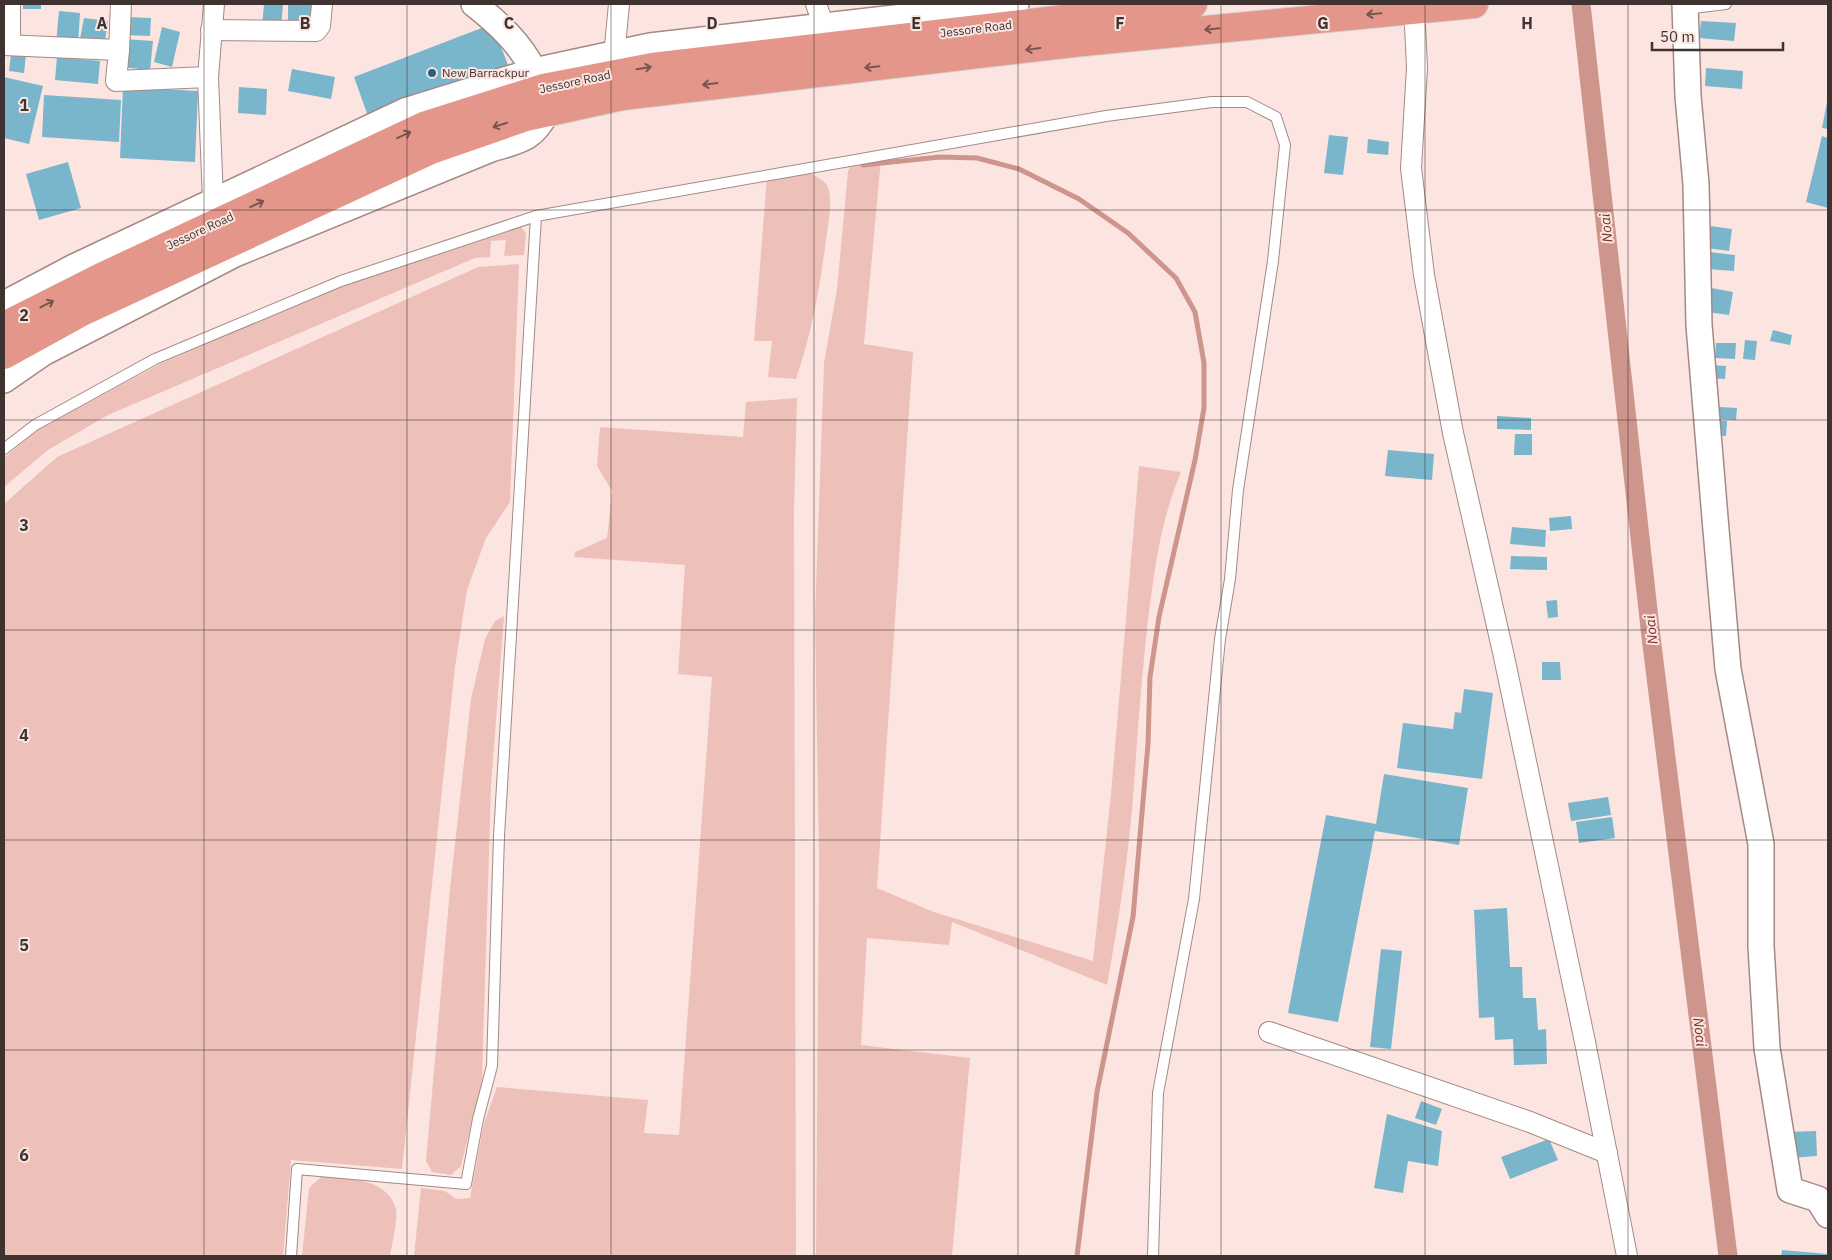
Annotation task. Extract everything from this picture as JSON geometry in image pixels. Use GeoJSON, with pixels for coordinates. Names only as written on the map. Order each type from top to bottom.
{"type":"FeatureCollection","features":[{"type":"Feature","properties":{"kind":"highway","name":"Jessore Road"},"geometry":{"type":"LineString","coordinates":[[4,326],[101,277],[426,125],[543,88],[614,63],[680,64],[823,26],[1081,21],[1193,4]]}},
{"type":"Feature","properties":{"kind":"highway"},"geometry":{"type":"LineString","coordinates":[[4,354],[82,312],[431,150],[486,130],[547,112],[622,96],[687,87],[992,54],[1081,21],[1474,4]]}},
{"type":"Feature","properties":{"kind":"street"},"geometry":{"type":"LineString","coordinates":[[10,4],[7,45],[119,50]]}},
{"type":"Feature","properties":{"kind":"street"},"geometry":{"type":"LineString","coordinates":[[122,4],[116,81],[208,77]]}},
{"type":"Feature","properties":{"kind":"street"},"geometry":{"type":"LineString","coordinates":[[213,200],[208,77],[214,4]]}},
{"type":"Feature","properties":{"kind":"street"},"geometry":{"type":"LineString","coordinates":[[211,30],[316,31],[320,26],[322,4]]}},
{"type":"Feature","properties":{"kind":"street"},"geometry":{"type":"LineString","coordinates":[[474,4],[500,24],[528,58],[534,71]]}},
{"type":"Feature","properties":{"kind":"street"},"geometry":{"type":"LineString","coordinates":[[4,304],[74,267],[406,110],[534,71],[614,63],[619,4]]}},
{"type":"Feature","properties":{"kind":"street"},"geometry":{"type":"LineString","coordinates":[[823,26],[931,9],[1016,4]]}},
{"type":"Feature","properties":{"kind":"street"},"geometry":{"type":"LineString","coordinates":[[1685,6],[1688,96],[1696,184],[1698,325],[1728,669],[1761,844],[1761,946],[1766,1048],[1790,1190],[1818,1199],[1828,1215]]}},
{"type":"Feature","properties":{"kind":"street"},"geometry":{"type":"LineString","coordinates":[[1415,7],[1416,68],[1411,168],[1424,275],[1453,433],[1503,652],[1627,1256]]}},
{"type":"Feature","properties":{"kind":"street"},"geometry":{"type":"LineString","coordinates":[[4,380],[43,353],[235,254],[491,148],[522,140],[538,129],[547,112]]}},
{"type":"Feature","properties":{"kind":"street"},"geometry":{"type":"LineString","coordinates":[[1269,1032],[1530,1122],[1607,1154]]}},
{"type":"Feature","properties":{"kind":"lane"},"geometry":{"type":"LineString","coordinates":[[1685,6],[1726,4]]}},
{"type":"Feature","properties":{"kind":"lane"},"geometry":{"type":"LineString","coordinates":[[4,449],[35,425],[155,359],[341,281],[536,216],[1106,116],[1212,102],[1247,102],[1276,117],[1284,145],[1273,261],[1238,490],[1230,579],[1220,639],[1194,899],[1158,1094],[1153,1256]]}},
{"type":"Feature","properties":{"kind":"lane"},"geometry":{"type":"LineString","coordinates":[[291,1256],[297,1169],[466,1184],[478,1119],[492,1066],[499,836],[536,216]]}},
{"type":"Feature","properties":{"kind":"shaded area"},"geometry":{"type":"Polygon","coordinates":[[[881,159],[864,344],[913,352],[877,888],[934,912],[1093,961],[1111,794],[1139,466],[1181,472],[1164,524],[1154,575],[1144,655],[1129,836],[1107,985],[952,922],[949,945],[867,938],[861,1045],[970,1058],[952,1256],[816,1256],[819,860],[815,617],[824,363],[837,289],[848,171],[850,167],[881,159]]]}},
{"type":"Feature","properties":{"kind":"shaded area"},"geometry":{"type":"Polygon","coordinates":[[[810,173],[826,184],[829,190],[830,202],[824,258],[815,310],[796,379],[768,377],[772,341],[754,341],[767,177],[810,173]]]}},
{"type":"Feature","properties":{"kind":"shaded area"},"geometry":{"type":"Polygon","coordinates":[[[521,227],[526,233],[524,255],[504,256],[506,240],[491,241],[490,257],[475,258],[108,415],[48,450],[4,487],[4,458],[39,429],[160,364],[339,287],[521,227]]]}},
{"type":"Feature","properties":{"kind":"shaded area"},"geometry":{"type":"Polygon","coordinates":[[[519,264],[510,502],[486,538],[467,590],[455,667],[402,1169],[291,1160],[283,1256],[4,1256],[4,504],[57,457],[478,267],[519,264]]]}},
{"type":"Feature","properties":{"kind":"shaded area"},"geometry":{"type":"Polygon","coordinates":[[[797,398],[794,510],[796,1256],[414,1256],[421,1188],[445,1191],[456,1199],[470,1198],[484,1123],[497,1087],[648,1100],[644,1133],[679,1135],[712,677],[678,674],[685,565],[574,557],[575,552],[607,538],[612,491],[597,466],[600,427],[743,437],[746,402],[797,398]]]}},
{"type":"Feature","properties":{"kind":"shaded area"},"geometry":{"type":"Polygon","coordinates":[[[504,616],[491,786],[482,1080],[461,1166],[451,1175],[432,1172],[426,1161],[450,889],[471,699],[485,639],[495,621],[504,616]]]}},
{"type":"Feature","properties":{"kind":"shaded area"},"geometry":{"type":"Polygon","coordinates":[[[322,1176],[366,1182],[384,1191],[391,1199],[396,1213],[390,1256],[302,1256],[309,1188],[322,1176]]]}},
{"type":"Feature","properties":{"kind":"building"},"geometry":{"type":"Polygon","coordinates":[[[23,4],[41,4],[41,9],[23,9],[23,4]]]}},
{"type":"Feature","properties":{"kind":"building"},"geometry":{"type":"Polygon","coordinates":[[[264,4],[283,4],[281,28],[262,27],[264,4]]]}},
{"type":"Feature","properties":{"kind":"building"},"geometry":{"type":"Polygon","coordinates":[[[288,4],[315,4],[315,29],[288,29],[288,4]]]}},
{"type":"Feature","properties":{"kind":"building"},"geometry":{"type":"Polygon","coordinates":[[[59,11],[80,13],[78,45],[56,43],[59,11]]]}},
{"type":"Feature","properties":{"kind":"building"},"geometry":{"type":"Polygon","coordinates":[[[126,17],[151,18],[150,36],[125,35],[126,17]]]}},
{"type":"Feature","properties":{"kind":"building"},"geometry":{"type":"Polygon","coordinates":[[[84,18],[108,21],[104,48],[79,44],[84,18]]]}},
{"type":"Feature","properties":{"kind":"building"},"geometry":{"type":"Polygon","coordinates":[[[1701,21],[1736,23],[1734,41],[1699,38],[1701,21]]]}},
{"type":"Feature","properties":{"kind":"building","name":"New Barrackpur"},"geometry":{"type":"Polygon","coordinates":[[[492,24],[510,70],[369,119],[354,77],[492,24]]]}},
{"type":"Feature","properties":{"kind":"building"},"geometry":{"type":"Polygon","coordinates":[[[162,27],[180,32],[172,67],[154,62],[162,27]]]}},
{"type":"Feature","properties":{"kind":"building"},"geometry":{"type":"Polygon","coordinates":[[[124,39],[153,41],[150,70],[121,67],[124,39]]]}},
{"type":"Feature","properties":{"kind":"building"},"geometry":{"type":"Polygon","coordinates":[[[11,53],[26,54],[24,73],[9,71],[11,53]]]}},
{"type":"Feature","properties":{"kind":"building"},"geometry":{"type":"Polygon","coordinates":[[[57,57],[100,61],[98,84],[55,80],[57,57]]]}},
{"type":"Feature","properties":{"kind":"building"},"geometry":{"type":"Polygon","coordinates":[[[1706,68],[1743,71],[1742,89],[1705,86],[1706,68]]]}},
{"type":"Feature","properties":{"kind":"building"},"geometry":{"type":"Polygon","coordinates":[[[292,69],[335,77],[331,99],[288,91],[292,69]]]}},
{"type":"Feature","properties":{"kind":"building"},"geometry":{"type":"Polygon","coordinates":[[[4,77],[43,86],[29,144],[4,138],[4,77]]]}},
{"type":"Feature","properties":{"kind":"building"},"geometry":{"type":"Polygon","coordinates":[[[123,87],[198,91],[195,162],[120,158],[123,87]]]}},
{"type":"Feature","properties":{"kind":"building"},"geometry":{"type":"Polygon","coordinates":[[[239,87],[267,89],[266,115],[238,113],[239,87]]]}},
{"type":"Feature","properties":{"kind":"building"},"geometry":{"type":"Polygon","coordinates":[[[44,95],[121,100],[119,142],[42,137],[44,95]]]}},
{"type":"Feature","properties":{"kind":"building"},"geometry":{"type":"Polygon","coordinates":[[[1828,102],[1828,129],[1822,128],[1828,102]]]}},
{"type":"Feature","properties":{"kind":"building"},"geometry":{"type":"Polygon","coordinates":[[[1329,135],[1348,137],[1343,175],[1324,173],[1329,135]]]}},
{"type":"Feature","properties":{"kind":"building"},"geometry":{"type":"Polygon","coordinates":[[[1822,136],[1828,138],[1828,208],[1806,202],[1822,136]]]}},
{"type":"Feature","properties":{"kind":"building"},"geometry":{"type":"Polygon","coordinates":[[[1368,139],[1389,142],[1388,155],[1367,153],[1368,139]]]}},
{"type":"Feature","properties":{"kind":"building"},"geometry":{"type":"Polygon","coordinates":[[[68,162],[81,208],[39,220],[26,174],[68,162]]]}},
{"type":"Feature","properties":{"kind":"building"},"geometry":{"type":"Polygon","coordinates":[[[1710,226],[1732,229],[1729,251],[1707,248],[1710,226]]]}},
{"type":"Feature","properties":{"kind":"building"},"geometry":{"type":"Polygon","coordinates":[[[1709,252],[1735,255],[1734,271],[1707,269],[1709,252]]]}},
{"type":"Feature","properties":{"kind":"building"},"geometry":{"type":"Polygon","coordinates":[[[1711,288],[1733,292],[1729,315],[1707,312],[1711,288]]]}},
{"type":"Feature","properties":{"kind":"building"},"geometry":{"type":"Polygon","coordinates":[[[1773,330],[1792,335],[1790,345],[1770,341],[1773,330]]]}},
{"type":"Feature","properties":{"kind":"building"},"geometry":{"type":"Polygon","coordinates":[[[1745,340],[1757,341],[1755,360],[1743,359],[1745,340]]]}},
{"type":"Feature","properties":{"kind":"building"},"geometry":{"type":"Polygon","coordinates":[[[1716,343],[1736,343],[1735,359],[1715,358],[1716,343]]]}},
{"type":"Feature","properties":{"kind":"building"},"geometry":{"type":"Polygon","coordinates":[[[1709,365],[1726,366],[1725,379],[1708,378],[1709,365]]]}},
{"type":"Feature","properties":{"kind":"building"},"geometry":{"type":"Polygon","coordinates":[[[1719,407],[1737,408],[1736,420],[1718,419],[1719,407]]]}},
{"type":"Feature","properties":{"kind":"building"},"geometry":{"type":"Polygon","coordinates":[[[1497,416],[1531,418],[1531,430],[1497,429],[1497,416]]]}},
{"type":"Feature","properties":{"kind":"building"},"geometry":{"type":"Polygon","coordinates":[[[1711,421],[1727,421],[1726,436],[1710,435],[1711,421]]]}},
{"type":"Feature","properties":{"kind":"building"},"geometry":{"type":"Polygon","coordinates":[[[1515,434],[1532,434],[1532,455],[1514,455],[1515,434]]]}},
{"type":"Feature","properties":{"kind":"building"},"geometry":{"type":"Polygon","coordinates":[[[1388,450],[1434,454],[1432,480],[1385,476],[1388,450]]]}},
{"type":"Feature","properties":{"kind":"building"},"geometry":{"type":"Polygon","coordinates":[[[1571,516],[1572,529],[1550,531],[1549,518],[1571,516]]]}},
{"type":"Feature","properties":{"kind":"building"},"geometry":{"type":"Polygon","coordinates":[[[1512,527],[1546,530],[1545,547],[1510,544],[1512,527]]]}},
{"type":"Feature","properties":{"kind":"building"},"geometry":{"type":"Polygon","coordinates":[[[1511,556],[1547,557],[1547,570],[1510,569],[1511,556]]]}},
{"type":"Feature","properties":{"kind":"building"},"geometry":{"type":"Polygon","coordinates":[[[1557,600],[1558,617],[1548,618],[1546,601],[1557,600]]]}},
{"type":"Feature","properties":{"kind":"building"},"geometry":{"type":"Polygon","coordinates":[[[1542,662],[1560,662],[1561,680],[1542,680],[1542,662]]]}},
{"type":"Feature","properties":{"kind":"building"},"geometry":{"type":"Polygon","coordinates":[[[1464,689],[1493,693],[1482,779],[1397,768],[1403,723],[1453,729],[1455,712],[1461,713],[1464,689]]]}},
{"type":"Feature","properties":{"kind":"building"},"geometry":{"type":"Polygon","coordinates":[[[1384,774],[1468,788],[1459,845],[1375,831],[1338,1022],[1288,1013],[1326,815],[1376,824],[1384,774]]]}},
{"type":"Feature","properties":{"kind":"building"},"geometry":{"type":"Polygon","coordinates":[[[1608,797],[1611,815],[1571,821],[1568,803],[1608,797]]]}},
{"type":"Feature","properties":{"kind":"building"},"geometry":{"type":"Polygon","coordinates":[[[1612,817],[1615,838],[1579,843],[1576,822],[1612,817]]]}},
{"type":"Feature","properties":{"kind":"building"},"geometry":{"type":"Polygon","coordinates":[[[1507,908],[1510,967],[1522,967],[1523,998],[1536,998],[1538,1030],[1546,1029],[1547,1064],[1514,1065],[1513,1039],[1495,1040],[1494,1017],[1479,1018],[1474,910],[1507,908]]]}},
{"type":"Feature","properties":{"kind":"building"},"geometry":{"type":"Polygon","coordinates":[[[1381,949],[1402,951],[1391,1049],[1370,1047],[1381,949]]]}},
{"type":"Feature","properties":{"kind":"building"},"geometry":{"type":"Polygon","coordinates":[[[1421,1101],[1442,1109],[1436,1125],[1415,1118],[1421,1101]]]}},
{"type":"Feature","properties":{"kind":"building"},"geometry":{"type":"Polygon","coordinates":[[[1387,1114],[1442,1131],[1438,1166],[1408,1161],[1403,1193],[1374,1188],[1387,1114]]]}},
{"type":"Feature","properties":{"kind":"building"},"geometry":{"type":"Polygon","coordinates":[[[1816,1131],[1817,1156],[1790,1158],[1788,1132],[1816,1131]]]}},
{"type":"Feature","properties":{"kind":"building"},"geometry":{"type":"Polygon","coordinates":[[[1549,1139],[1558,1160],[1510,1179],[1501,1157],[1549,1139]]]}},
{"type":"Feature","properties":{"kind":"building"},"geometry":{"type":"Polygon","coordinates":[[[1782,1250],[1828,1254],[1828,1256],[1781,1256],[1782,1250]]]}},
{"type":"Feature","properties":{"kind":"waterway","name":"Noai"},"geometry":{"type":"LineString","coordinates":[[1581,4],[1651,637],[1728,1256]]}},
{"type":"Feature","properties":{"kind":"waterway"},"geometry":{"type":"LineString","coordinates":[[863,165],[940,157],[977,158],[1019,169],[1079,199],[1128,233],[1176,278],[1195,312],[1204,363],[1204,408],[1195,460],[1159,617],[1150,677],[1148,744],[1133,917],[1097,1092],[1077,1256]]}},
{"type":"Feature","properties":{"kind":"place","name":"New Barrackpur"},"geometry":{"type":"Point","coordinates":[432,73]}}]}
